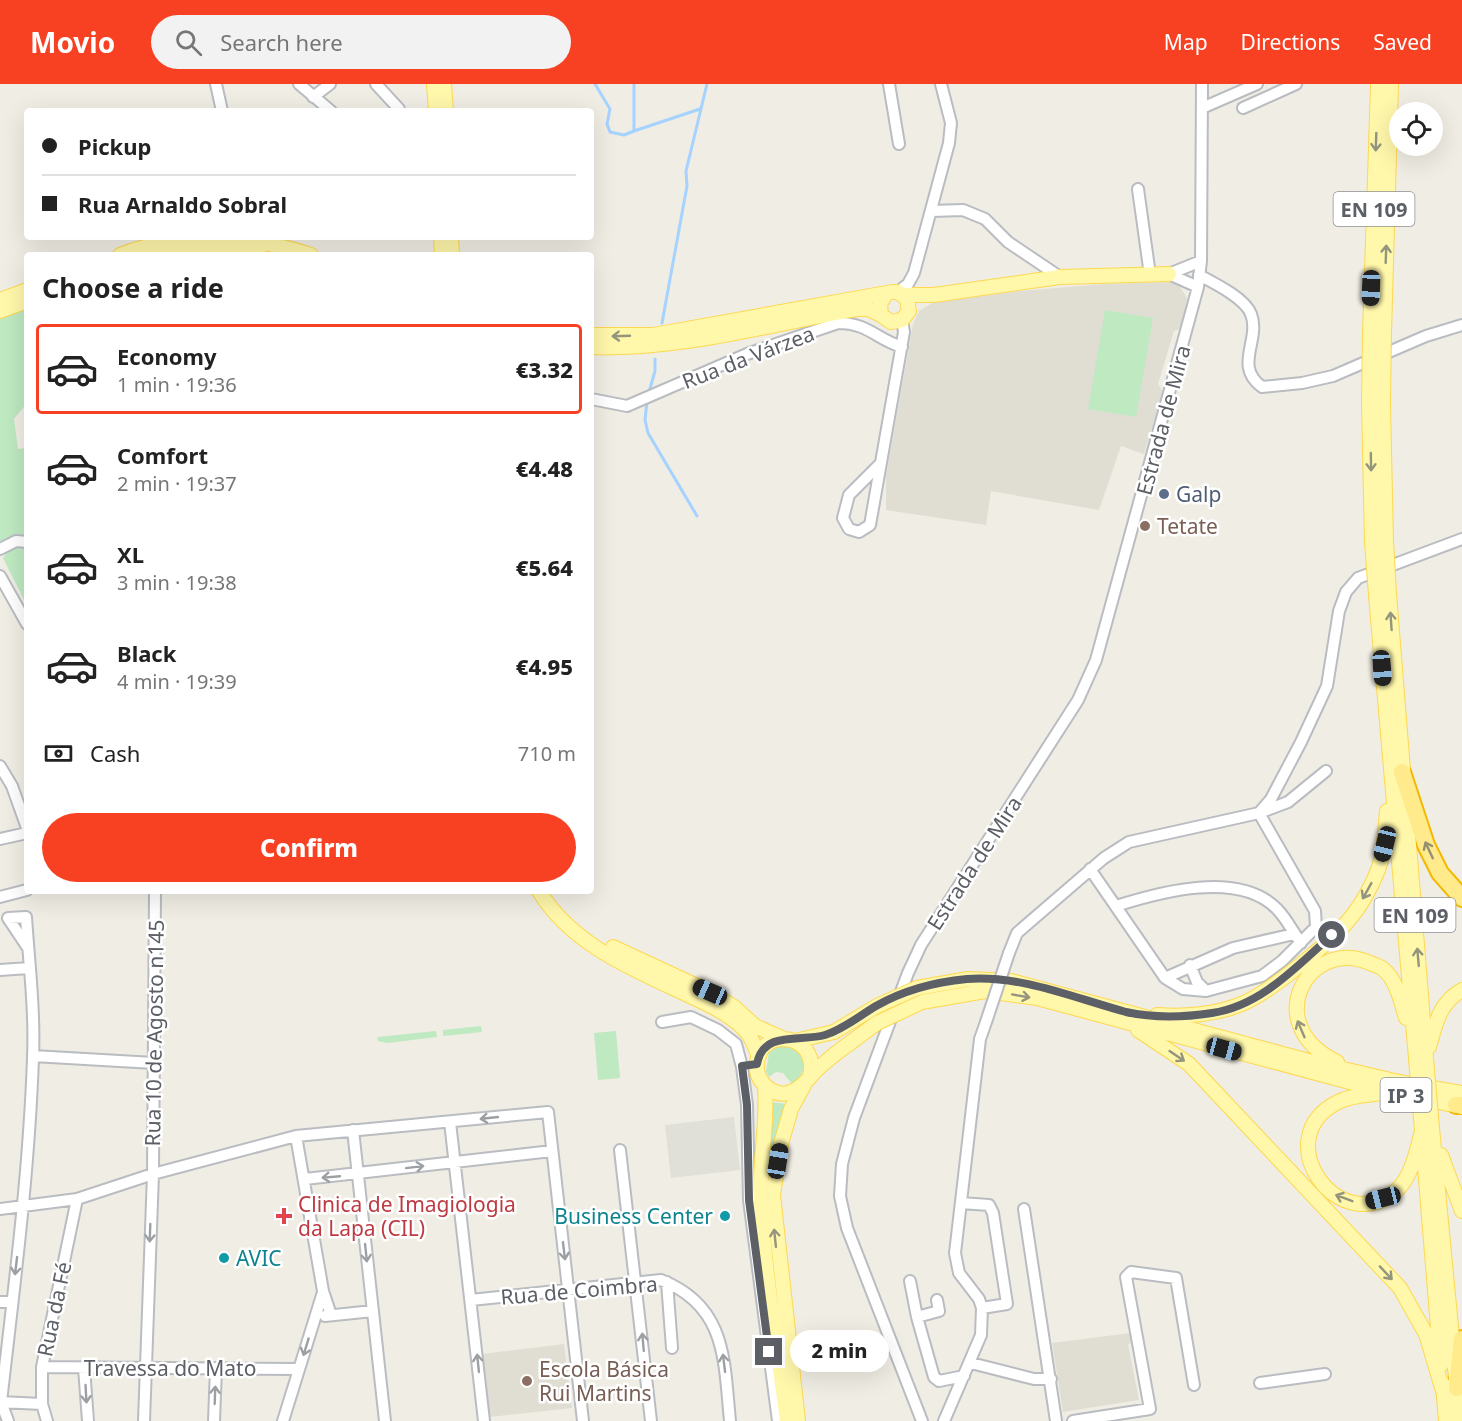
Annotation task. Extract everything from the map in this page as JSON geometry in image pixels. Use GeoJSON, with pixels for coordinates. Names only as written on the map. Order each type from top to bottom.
{"type":"FeatureCollection","features":[{"type":"Feature","properties":{"kind":"highway"},"geometry":{"type":"LineString","coordinates":[[1396,772],[1440,873],[1462,898]]}},
{"type":"Feature","properties":{"kind":"highway"},"geometry":{"type":"LineString","coordinates":[[1450,1390],[1462,1339]]}},
{"type":"Feature","properties":{"kind":"main road"},"geometry":{"type":"LineString","coordinates":[[434,84],[436,108]]}},
{"type":"Feature","properties":{"kind":"main road"},"geometry":{"type":"LineString","coordinates":[[444,84],[446,108]]}},
{"type":"Feature","properties":{"kind":"main road","name":"EN 109"},"geometry":{"type":"LineString","coordinates":[[1378,84],[1376,404],[1382,595],[1443,1322],[1450,1390],[1460,1421]]}},
{"type":"Feature","properties":{"kind":"main road","name":"EN 109"},"geometry":{"type":"LineString","coordinates":[[1377,334],[1391,84]]}},
{"type":"Feature","properties":{"kind":"main road"},"geometry":{"type":"LineString","coordinates":[[132,252],[176,241],[204,240]]}},
{"type":"Feature","properties":{"kind":"main road"},"geometry":{"type":"LineString","coordinates":[[240,240],[286,247],[302,252]]}},
{"type":"Feature","properties":{"kind":"main road"},"geometry":{"type":"LineString","coordinates":[[216,252],[240,252]]}},
{"type":"Feature","properties":{"kind":"main road"},"geometry":{"type":"LineString","coordinates":[[594,335],[653,335],[896,294],[934,295],[1060,277],[1169,274]]}},
{"type":"Feature","properties":{"kind":"main road"},"geometry":{"type":"LineString","coordinates":[[0,300],[24,291]]}},
{"type":"Feature","properties":{"kind":"main road"},"geometry":{"type":"LineString","coordinates":[[881,315],[880,304],[896,294]]}},
{"type":"Feature","properties":{"kind":"main road"},"geometry":{"type":"LineString","coordinates":[[896,294],[907,299],[905,315]]}},
{"type":"Feature","properties":{"kind":"main road"},"geometry":{"type":"LineString","coordinates":[[594,347],[624,348],[660,345],[856,309],[868,309],[891,322],[934,295]]}},
{"type":"Feature","properties":{"kind":"main road"},"geometry":{"type":"LineString","coordinates":[[0,311],[24,302]]}},
{"type":"Feature","properties":{"kind":"main road"},"geometry":{"type":"LineString","coordinates":[[1129,1018],[1214,1013],[1241,1005],[1272,988],[1347,922],[1368,891],[1379,868],[1396,772]]}},
{"type":"Feature","properties":{"kind":"main road"},"geometry":{"type":"LineString","coordinates":[[541,894],[547,905],[575,933],[617,961],[729,1016],[749,1035],[758,1060],[760,1080],[765,1086],[781,1094],[789,1093],[807,1081]]}},
{"type":"Feature","properties":{"kind":"main road"},"geometry":{"type":"LineString","coordinates":[[553,894],[581,926],[622,953],[710,992],[734,1007],[755,1026],[789,1040],[808,1051],[811,1059],[807,1081],[791,1109],[781,1144],[772,1195],[798,1421]]}},
{"type":"Feature","properties":{"kind":"main road"},"geometry":{"type":"LineString","coordinates":[[1364,1074],[1321,1054],[1305,1039],[1298,1024],[1296,1010],[1300,990],[1313,972],[1326,963],[1342,958],[1361,959],[1383,968],[1399,993],[1421,1058]]}},
{"type":"Feature","properties":{"kind":"main road","name":"IP 3"},"geometry":{"type":"LineString","coordinates":[[789,1040],[834,1032],[877,1006],[917,988],[968,979],[1011,981],[1129,1018],[1392,1092],[1461,1100]]}},
{"type":"Feature","properties":{"kind":"main road"},"geometry":{"type":"LineString","coordinates":[[1421,1058],[1446,1000],[1462,990]]}},
{"type":"Feature","properties":{"kind":"main road","name":"IP 3"},"geometry":{"type":"LineString","coordinates":[[807,1081],[835,1054],[877,1023],[922,1002],[967,993],[1010,994],[1129,1018],[1364,1074],[1461,1100]]}},
{"type":"Feature","properties":{"kind":"main road"},"geometry":{"type":"LineString","coordinates":[[1129,1018],[1189,1064],[1400,1288],[1426,1334],[1450,1390]]}},
{"type":"Feature","properties":{"kind":"main road"},"geometry":{"type":"LineString","coordinates":[[758,1060],[769,1044],[789,1040]]}},
{"type":"Feature","properties":{"kind":"main road"},"geometry":{"type":"LineString","coordinates":[[765,1086],[767,1112],[760,1197],[787,1421]]}},
{"type":"Feature","properties":{"kind":"main road"},"geometry":{"type":"LineString","coordinates":[[1392,1092],[1350,1097],[1325,1110],[1312,1128],[1308,1148],[1310,1165],[1318,1182],[1347,1201],[1365,1203],[1383,1198],[1398,1189],[1414,1162],[1427,1130]]}},
{"type":"Feature","properties":{"kind":"main road"},"geometry":{"type":"LineString","coordinates":[[1427,1130],[1462,1211]]}},
{"type":"Feature","properties":{"kind":"main road","name":"EN 109"},"geometry":{"type":"LineString","coordinates":[[1446,1421],[1450,1390]]}},
{"type":"Feature","properties":{"kind":"street"},"geometry":{"type":"LineString","coordinates":[[216,84],[221,108]]}},
{"type":"Feature","properties":{"kind":"street"},"geometry":{"type":"LineString","coordinates":[[299,84],[327,108]]}},
{"type":"Feature","properties":{"kind":"street"},"geometry":{"type":"LineString","coordinates":[[313,97],[330,84]]}},
{"type":"Feature","properties":{"kind":"street"},"geometry":{"type":"LineString","coordinates":[[376,84],[398,108]]}},
{"type":"Feature","properties":{"kind":"street"},"geometry":{"type":"LineString","coordinates":[[889,84],[899,144]]}},
{"type":"Feature","properties":{"kind":"street"},"geometry":{"type":"LineString","coordinates":[[896,294],[908,284],[914,273],[949,143],[951,123],[941,84]]}},
{"type":"Feature","properties":{"kind":"street","name":"Estrada de Mira"},"geometry":{"type":"LineString","coordinates":[[922,1421],[847,1228],[840,1196],[842,1164],[858,1107],[921,945],[1078,700],[1096,660],[1198,287],[1201,261],[1202,84]]}},
{"type":"Feature","properties":{"kind":"street"},"geometry":{"type":"LineString","coordinates":[[1202,108],[1257,84]]}},
{"type":"Feature","properties":{"kind":"street"},"geometry":{"type":"LineString","coordinates":[[1243,108],[1296,84]]}},
{"type":"Feature","properties":{"kind":"street"},"geometry":{"type":"LineString","coordinates":[[1138,189],[1150,274]]}},
{"type":"Feature","properties":{"kind":"street"},"geometry":{"type":"LineString","coordinates":[[931,211],[963,210],[985,219],[1008,242],[1060,277]]}},
{"type":"Feature","properties":{"kind":"street"},"geometry":{"type":"LineString","coordinates":[[1169,274],[1201,261]]}},
{"type":"Feature","properties":{"kind":"street"},"geometry":{"type":"LineString","coordinates":[[1169,274],[1198,287]]}},
{"type":"Feature","properties":{"kind":"street"},"geometry":{"type":"LineString","coordinates":[[1199,275],[1228,290],[1251,312],[1253,328],[1247,364],[1252,380],[1262,387],[1302,383],[1333,376],[1426,336],[1462,325]]}},
{"type":"Feature","properties":{"kind":"street"},"geometry":{"type":"LineString","coordinates":[[879,465],[849,495],[843,518],[849,529],[859,532],[870,525],[902,347],[905,315]]}},
{"type":"Feature","properties":{"kind":"street","name":"Rua da Várzea"},"geometry":{"type":"LineString","coordinates":[[594,400],[627,406],[747,354],[838,323],[854,323],[873,330],[887,342],[902,347]]}},
{"type":"Feature","properties":{"kind":"street"},"geometry":{"type":"LineString","coordinates":[[1259,813],[1271,799],[1327,686],[1340,611],[1346,592],[1358,578],[1462,539]]}},
{"type":"Feature","properties":{"kind":"street"},"geometry":{"type":"LineString","coordinates":[[0,549],[16,541],[24,542]]}},
{"type":"Feature","properties":{"kind":"street"},"geometry":{"type":"LineString","coordinates":[[0,576],[24,619]]}},
{"type":"Feature","properties":{"kind":"street"},"geometry":{"type":"LineString","coordinates":[[0,766],[12,786],[24,821]]}},
{"type":"Feature","properties":{"kind":"street"},"geometry":{"type":"LineString","coordinates":[[944,1421],[971,1363],[981,1335],[982,1308],[979,1299],[958,1273],[955,1253],[980,1039],[1017,933],[1090,869],[1129,842],[1259,813],[1288,802],[1326,771]]}},
{"type":"Feature","properties":{"kind":"street"},"geometry":{"type":"LineString","coordinates":[[1090,869],[1165,978],[1183,989],[1206,991],[1262,976],[1316,927],[1315,911],[1259,813]]}},
{"type":"Feature","properties":{"kind":"street"},"geometry":{"type":"LineString","coordinates":[[0,839],[24,831]]}},
{"type":"Feature","properties":{"kind":"street"},"geometry":{"type":"LineString","coordinates":[[1116,906],[1149,896],[1209,886],[1241,888],[1276,907],[1301,943]]}},
{"type":"Feature","properties":{"kind":"street"},"geometry":{"type":"LineString","coordinates":[[0,897],[24,891]]}},
{"type":"Feature","properties":{"kind":"street","name":"Rua 10 de Agosto n145"},"geometry":{"type":"LineString","coordinates":[[144,1421],[153,1174],[156,894]]}},
{"type":"Feature","properties":{"kind":"street"},"geometry":{"type":"LineString","coordinates":[[1165,978],[1190,965],[1233,948],[1294,933]]}},
{"type":"Feature","properties":{"kind":"street"},"geometry":{"type":"LineString","coordinates":[[8,1421],[0,1402],[23,1208],[33,1056],[28,948]]}},
{"type":"Feature","properties":{"kind":"street"},"geometry":{"type":"LineString","coordinates":[[1190,965],[1197,982],[1206,991]]}},
{"type":"Feature","properties":{"kind":"street"},"geometry":{"type":"LineString","coordinates":[[0,970],[29,968]]}},
{"type":"Feature","properties":{"kind":"street"},"geometry":{"type":"LineString","coordinates":[[662,1022],[691,1017],[718,1030],[736,1044],[742,1066],[747,1105],[747,1172],[778,1421]]}},
{"type":"Feature","properties":{"kind":"street"},"geometry":{"type":"LineString","coordinates":[[33,1056],[154,1063]]}},
{"type":"Feature","properties":{"kind":"street"},"geometry":{"type":"LineString","coordinates":[[742,1066],[758,1060]]}},
{"type":"Feature","properties":{"kind":"street"},"geometry":{"type":"LineString","coordinates":[[0,1209],[23,1208],[77,1199],[153,1174],[296,1136],[548,1112],[583,1421]]}},
{"type":"Feature","properties":{"kind":"street"},"geometry":{"type":"LineString","coordinates":[[450,1122],[484,1421]]}},
{"type":"Feature","properties":{"kind":"street"},"geometry":{"type":"LineString","coordinates":[[353,1130],[385,1421]]}},
{"type":"Feature","properties":{"kind":"street"},"geometry":{"type":"LineString","coordinates":[[296,1136],[323,1291],[331,1315]]}},
{"type":"Feature","properties":{"kind":"street"},"geometry":{"type":"LineString","coordinates":[[620,1150],[637,1281],[651,1421]]}},
{"type":"Feature","properties":{"kind":"street"},"geometry":{"type":"LineString","coordinates":[[305,1179],[552,1151]]}},
{"type":"Feature","properties":{"kind":"street","name":"Rua da Fé"},"geometry":{"type":"LineString","coordinates":[[46,1421],[42,1404],[42,1367],[77,1199]]}},
{"type":"Feature","properties":{"kind":"street"},"geometry":{"type":"LineString","coordinates":[[961,1203],[989,1205],[993,1213],[1007,1304],[982,1308]]}},
{"type":"Feature","properties":{"kind":"street"},"geometry":{"type":"LineString","coordinates":[[1024,1209],[1056,1421]]}},
{"type":"Feature","properties":{"kind":"street"},"geometry":{"type":"LineString","coordinates":[[1072,1421],[1108,1419],[1150,1409],[1126,1277],[1131,1272],[1176,1278],[1194,1384]]}},
{"type":"Feature","properties":{"kind":"street","name":"Rua de Coimbra"},"geometry":{"type":"LineString","coordinates":[[471,1300],[637,1281],[667,1282],[682,1288],[703,1307],[718,1331],[730,1421]]}},
{"type":"Feature","properties":{"kind":"street"},"geometry":{"type":"LineString","coordinates":[[910,1281],[917,1317],[937,1380],[964,1376]]}},
{"type":"Feature","properties":{"kind":"street"},"geometry":{"type":"LineString","coordinates":[[667,1282],[672,1348]]}},
{"type":"Feature","properties":{"kind":"street"},"geometry":{"type":"LineString","coordinates":[[283,1421],[323,1291]]}},
{"type":"Feature","properties":{"kind":"street"},"geometry":{"type":"LineString","coordinates":[[917,1317],[939,1311],[937,1300]]}},
{"type":"Feature","properties":{"kind":"street"},"geometry":{"type":"LineString","coordinates":[[0,1302],[12,1302]]}},
{"type":"Feature","properties":{"kind":"street"},"geometry":{"type":"LineString","coordinates":[[315,1317],[373,1311]]}},
{"type":"Feature","properties":{"kind":"street"},"geometry":{"type":"LineString","coordinates":[[971,1363],[1034,1379],[1051,1379]]}},
{"type":"Feature","properties":{"kind":"street","name":"Travessa do Mato"},"geometry":{"type":"LineString","coordinates":[[42,1367],[299,1369]]}},
{"type":"Feature","properties":{"kind":"street"},"geometry":{"type":"LineString","coordinates":[[84,1368],[87,1421]]}},
{"type":"Feature","properties":{"kind":"street"},"geometry":{"type":"LineString","coordinates":[[214,1421],[216,1368]]}},
{"type":"Feature","properties":{"kind":"street"},"geometry":{"type":"LineString","coordinates":[[1260,1383],[1325,1374]]}},
{"type":"Feature","properties":{"kind":"street"},"geometry":{"type":"LineString","coordinates":[[0,1402],[42,1404]]}},
{"type":"Feature","properties":{"kind":"shaded area"},"geometry":{"type":"Polygon","coordinates":[[[1170,282],[1179,285],[1187,298],[1182,328],[1174,331],[1158,384],[1163,392],[1144,454],[1121,446],[1099,510],[991,491],[986,525],[886,510],[886,476],[913,324],[919,311],[932,303],[1020,291],[1104,284],[1170,282]]]}},
{"type":"Feature","properties":{"kind":"shaded area"},"geometry":{"type":"Polygon","coordinates":[[[734,1117],[740,1170],[671,1178],[665,1125],[734,1117]]]}},
{"type":"Feature","properties":{"kind":"shaded area"},"geometry":{"type":"Polygon","coordinates":[[[1130,1333],[1131,1343],[1128,1344],[1139,1400],[1063,1412],[1052,1343],[1130,1333]]]}},
{"type":"Feature","properties":{"kind":"shaded area","name":"Escola Básica Rui Martins"},"geometry":{"type":"Polygon","coordinates":[[[564,1344],[572,1408],[490,1417],[482,1354],[564,1344]]]}},
{"type":"Feature","properties":{"kind":"green space"},"geometry":{"type":"Polygon","coordinates":[[[24,307],[24,407],[14,419],[18,449],[24,448],[24,535],[0,541],[0,317],[24,307]]]}},
{"type":"Feature","properties":{"kind":"green space"},"geometry":{"type":"Polygon","coordinates":[[[1105,310],[1153,318],[1136,417],[1088,409],[1105,310]]]}},
{"type":"Feature","properties":{"kind":"green space"},"geometry":{"type":"Polygon","coordinates":[[[24,546],[24,600],[3,558],[8,551],[24,546]]]}},
{"type":"Feature","properties":{"kind":"green space"},"geometry":{"type":"Polygon","coordinates":[[[481,1026],[482,1032],[443,1036],[443,1030],[481,1026]]]}},
{"type":"Feature","properties":{"kind":"green space"},"geometry":{"type":"Polygon","coordinates":[[[436,1031],[437,1037],[387,1043],[378,1041],[377,1037],[436,1031]]]}},
{"type":"Feature","properties":{"kind":"green space"},"geometry":{"type":"Polygon","coordinates":[[[616,1031],[620,1078],[598,1080],[594,1033],[616,1031]]]}},
{"type":"Feature","properties":{"kind":"green space"},"geometry":{"type":"Polygon","coordinates":[[[779,1046],[794,1049],[802,1059],[802,1072],[792,1084],[783,1073],[776,1072],[769,1077],[766,1071],[769,1053],[779,1046]]]}},
{"type":"Feature","properties":{"kind":"green space"},"geometry":{"type":"Polygon","coordinates":[[[771,1102],[786,1104],[768,1174],[766,1203],[771,1102]]]}},
{"type":"Feature","properties":{"kind":"waterway"},"geometry":{"type":"LineString","coordinates":[[595,84],[610,109],[607,124],[610,132],[624,135],[634,131]]}},
{"type":"Feature","properties":{"kind":"waterway"},"geometry":{"type":"LineString","coordinates":[[634,84],[634,131],[700,109]]}},
{"type":"Feature","properties":{"kind":"waterway"},"geometry":{"type":"LineString","coordinates":[[662,323],[687,186],[686,171],[707,84]]}},
{"type":"Feature","properties":{"kind":"waterway"},"geometry":{"type":"LineString","coordinates":[[649,392],[655,371],[655,359]]}},
{"type":"Feature","properties":{"kind":"waterway"},"geometry":{"type":"LineString","coordinates":[[647,401],[645,420],[648,433],[697,516]]}},
{"type":"Feature","properties":{"kind":"place","name":"Galp"},"geometry":{"type":"Point","coordinates":[1164,494]}},
{"type":"Feature","properties":{"kind":"place","name":"Tetate"},"geometry":{"type":"Point","coordinates":[1145,526]}},
{"type":"Feature","properties":{"kind":"place","name":"Clinica de Imagiologia da Lapa (CIL)"},"geometry":{"type":"Point","coordinates":[284,1216]}},
{"type":"Feature","properties":{"kind":"place","name":"Business Center"},"geometry":{"type":"Point","coordinates":[725,1216]}},
{"type":"Feature","properties":{"kind":"place","name":"AVIC"},"geometry":{"type":"Point","coordinates":[224,1258]}},
{"type":"Feature","properties":{"kind":"place","name":"Escola Básica Rui Martins"},"geometry":{"type":"Point","coordinates":[527,1381]}},
{"type":"Feature","properties":{"kind":"route"},"geometry":{"type":"LineString","coordinates":[[769,1352],[749,1200],[746,1163],[747,1105],[742,1066],[757,1064],[763,1049],[769,1044],[776,1040],[795,1041],[834,1032],[895,996],[917,988],[968,979],[1011,981],[1065,993],[1129,1012],[1164,1015],[1214,1013],[1241,1005],[1272,988],[1332,935]]}}]}
